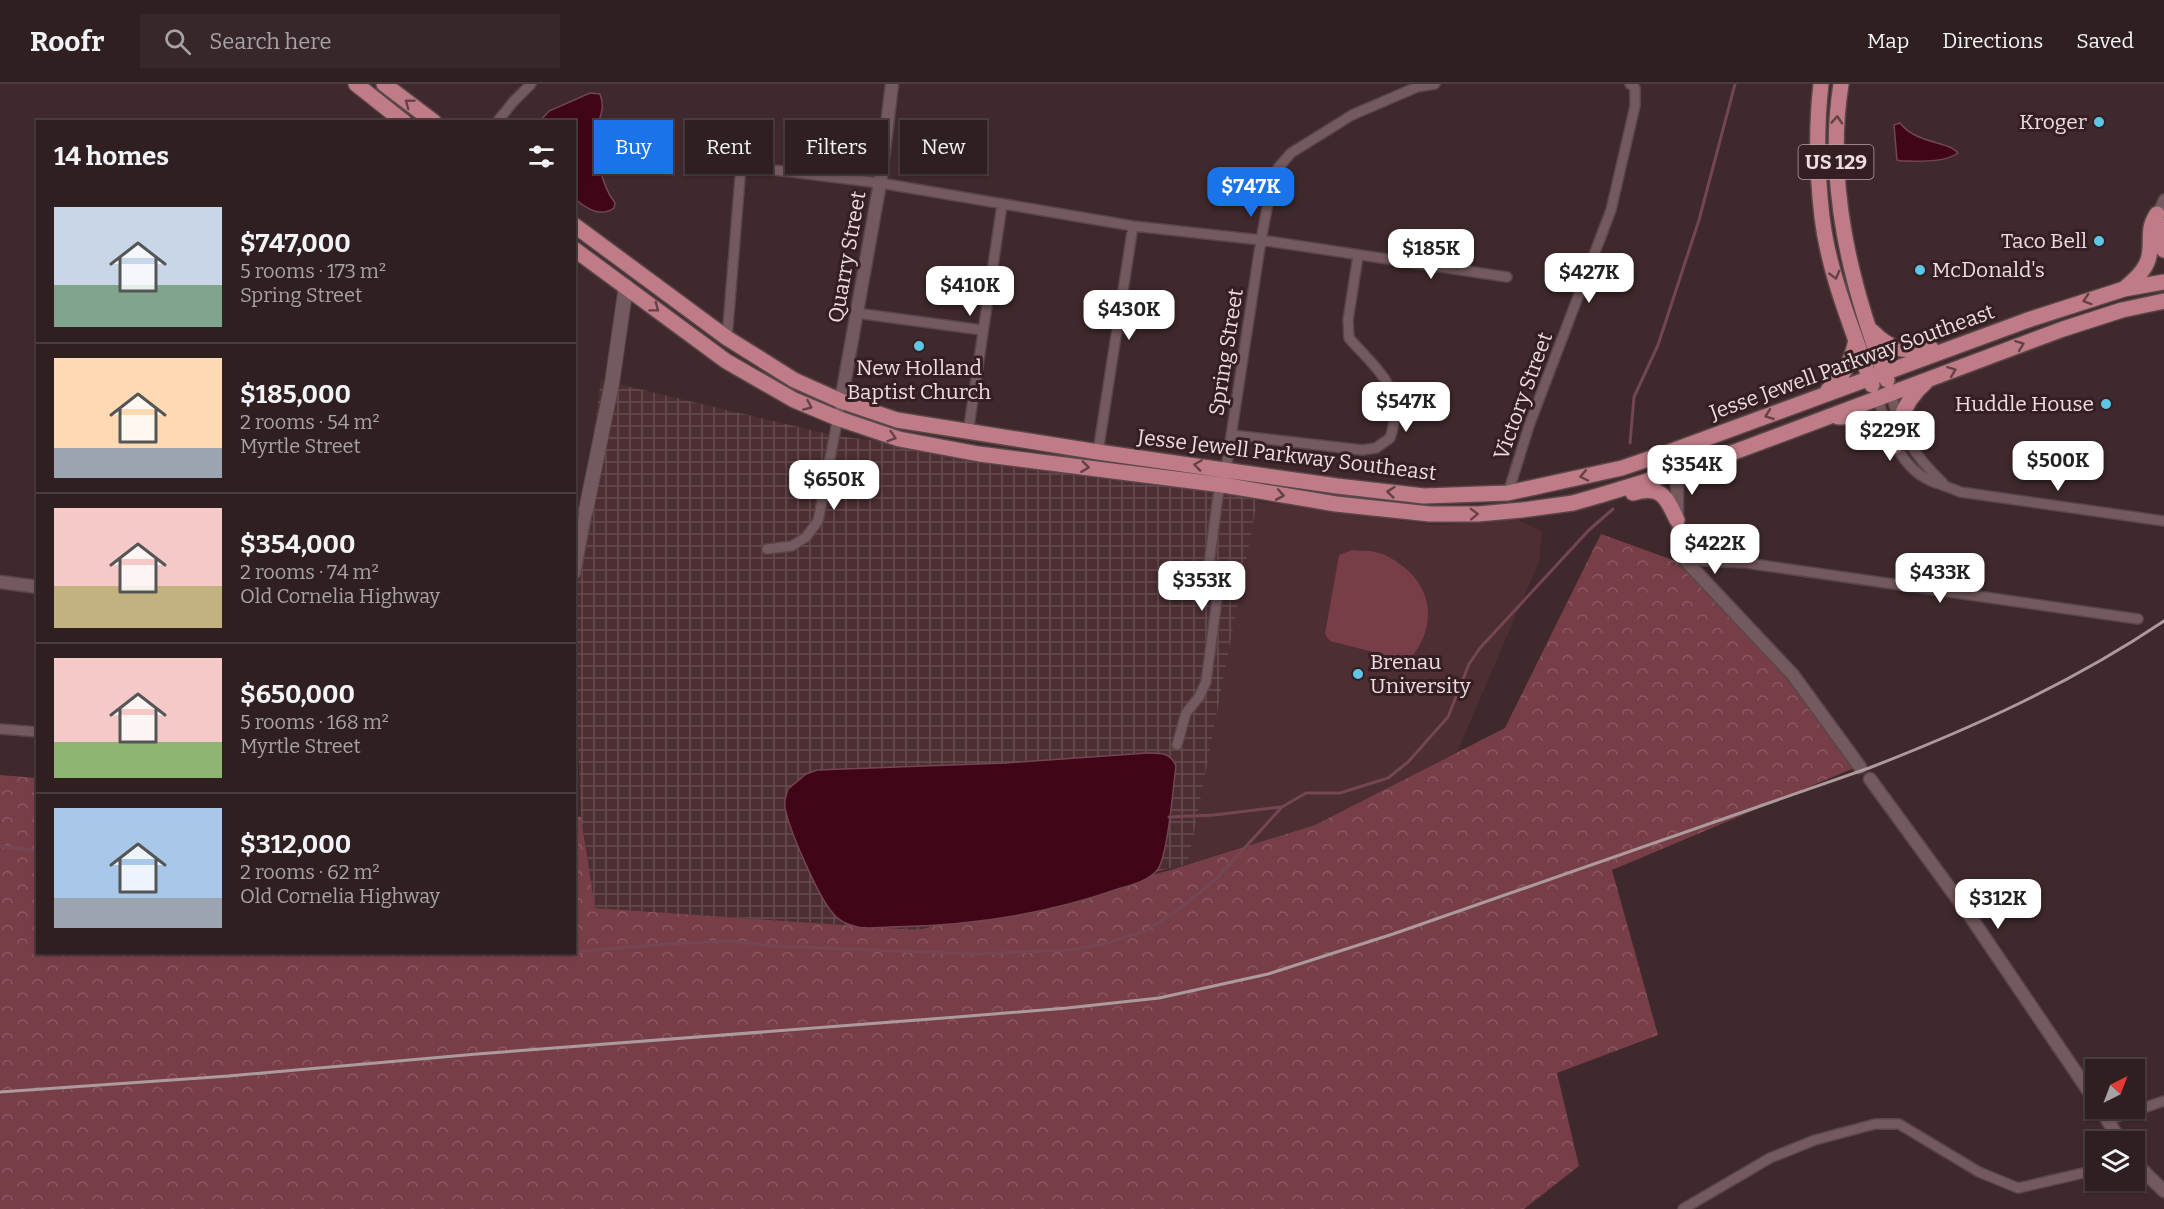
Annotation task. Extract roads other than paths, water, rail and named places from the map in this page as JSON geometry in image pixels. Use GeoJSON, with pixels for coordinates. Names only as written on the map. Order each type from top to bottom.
{"type":"FeatureCollection","features":[{"type":"Feature","properties":{"kind":"main road"},"geometry":{"type":"LineString","coordinates":[[356,84],[401,120]]}},
{"type":"Feature","properties":{"kind":"main road"},"geometry":{"type":"LineString","coordinates":[[384,84],[431,120]]}},
{"type":"Feature","properties":{"kind":"main road","name":"US 129"},"geometry":{"type":"LineString","coordinates":[[1821,84],[1818,164],[1822,218],[1836,280],[1856,340],[1876,374],[1877,398]]}},
{"type":"Feature","properties":{"kind":"main road","name":"US 129"},"geometry":{"type":"LineString","coordinates":[[1841,84],[1836,139],[1840,207],[1849,258],[1870,330]]}},
{"type":"Feature","properties":{"kind":"main road"},"geometry":{"type":"LineString","coordinates":[[2157,214],[2159,238],[2164,250]]}},
{"type":"Feature","properties":{"kind":"main road"},"geometry":{"type":"LineString","coordinates":[[2124,289],[2147,262],[2150,224],[2157,214]]}},
{"type":"Feature","properties":{"kind":"main road","name":"Jesse Jewell Parkway Southeast"},"geometry":{"type":"LineString","coordinates":[[576,226],[727,338],[794,380],[841,401],[897,420],[1098,452],[1424,496],[1508,493],[1622,468],[1955,346],[2124,289],[2164,282]]}},
{"type":"Feature","properties":{"kind":"main road","name":"Jesse Jewell Parkway Southeast"},"geometry":{"type":"LineString","coordinates":[[576,250],[726,361],[794,400],[837,418],[899,439],[979,454],[1223,485],[1336,504],[1430,514],[1478,514],[1522,510],[1573,503],[1601,495],[1677,472],[2074,325],[2122,310],[2164,301]]}},
{"type":"Feature","properties":{"kind":"main road"},"geometry":{"type":"LineString","coordinates":[[580,509],[612,383],[626,286]]}},
{"type":"Feature","properties":{"kind":"main road"},"geometry":{"type":"LineString","coordinates":[[1870,330],[1884,343],[1898,350],[1910,351],[1955,346]]}},
{"type":"Feature","properties":{"kind":"main road"},"geometry":{"type":"LineString","coordinates":[[1870,330],[1876,374],[1891,392]]}},
{"type":"Feature","properties":{"kind":"main road"},"geometry":{"type":"LineString","coordinates":[[1824,394],[1842,376],[1852,361],[1856,340]]}},
{"type":"Feature","properties":{"kind":"main road"},"geometry":{"type":"LineString","coordinates":[[1900,421],[1905,405],[1928,380]]}},
{"type":"Feature","properties":{"kind":"main road"},"geometry":{"type":"LineString","coordinates":[[1826,418],[1864,417],[1879,424],[1895,446]]}},
{"type":"Feature","properties":{"kind":"main road"},"geometry":{"type":"LineString","coordinates":[[1601,495],[1616,498],[1647,489],[1653,490],[1668,500],[1677,520]]}},
{"type":"Feature","properties":{"kind":"street"},"geometry":{"type":"LineString","coordinates":[[499,120],[531,84]]}},
{"type":"Feature","properties":{"kind":"street","name":"Quarry Street"},"geometry":{"type":"LineString","coordinates":[[841,401],[880,183],[892,84]]}},
{"type":"Feature","properties":{"kind":"street","name":"Spring Street"},"geometry":{"type":"LineString","coordinates":[[1177,745],[1186,713],[1199,697],[1206,682],[1218,592],[1207,579],[1218,496],[1223,485],[1232,435],[1261,240],[1271,187],[1278,168],[1291,153],[1352,115],[1417,87],[1435,84]]}},
{"type":"Feature","properties":{"kind":"street","name":"Victory Street"},"geometry":{"type":"LineString","coordinates":[[1508,493],[1530,423],[1611,210],[1635,106],[1635,88],[1630,84]]}},
{"type":"Feature","properties":{"kind":"street"},"geometry":{"type":"LineString","coordinates":[[773,170],[880,183],[1133,226],[1261,240],[1508,278]]}},
{"type":"Feature","properties":{"kind":"street"},"geometry":{"type":"LineString","coordinates":[[727,338],[740,174]]}},
{"type":"Feature","properties":{"kind":"street"},"geometry":{"type":"LineString","coordinates":[[2157,214],[2164,199]]}},
{"type":"Feature","properties":{"kind":"street"},"geometry":{"type":"LineString","coordinates":[[968,433],[1002,205]]}},
{"type":"Feature","properties":{"kind":"street"},"geometry":{"type":"LineString","coordinates":[[1098,452],[1133,226]]}},
{"type":"Feature","properties":{"kind":"street"},"geometry":{"type":"LineString","coordinates":[[1232,435],[1362,450],[1376,448],[1390,438],[1395,418],[1390,392],[1384,378],[1349,338],[1348,320],[1359,256]]}},
{"type":"Feature","properties":{"kind":"street"},"geometry":{"type":"LineString","coordinates":[[856,313],[982,330]]}},
{"type":"Feature","properties":{"kind":"street"},"geometry":{"type":"LineString","coordinates":[[1891,392],[1906,439],[1922,463],[1945,485]]}},
{"type":"Feature","properties":{"kind":"street"},"geometry":{"type":"LineString","coordinates":[[1877,398],[1895,446],[1911,468],[1928,480],[1960,492],[2164,521]]}},
{"type":"Feature","properties":{"kind":"street"},"geometry":{"type":"LineString","coordinates":[[767,549],[792,546],[806,537],[819,521],[841,401]]}},
{"type":"Feature","properties":{"kind":"street"},"geometry":{"type":"LineString","coordinates":[[1677,472],[1677,520],[1685,560],[1793,675],[1860,767]]}},
{"type":"Feature","properties":{"kind":"street"},"geometry":{"type":"LineString","coordinates":[[576,552],[580,509]]}},
{"type":"Feature","properties":{"kind":"street"},"geometry":{"type":"LineString","coordinates":[[1685,560],[1746,563],[2138,619]]}},
{"type":"Feature","properties":{"kind":"street"},"geometry":{"type":"LineString","coordinates":[[0,582],[36,587]]}},
{"type":"Feature","properties":{"kind":"street"},"geometry":{"type":"LineString","coordinates":[[0,729],[36,732]]}},
{"type":"Feature","properties":{"kind":"street"},"geometry":{"type":"LineString","coordinates":[[1870,780],[1970,916],[2085,1086]]}},
{"type":"Feature","properties":{"kind":"street"},"geometry":{"type":"LineString","coordinates":[[2114,1131],[2108,1120],[2160,1103]]}},
{"type":"Feature","properties":{"kind":"street"},"geometry":{"type":"LineString","coordinates":[[1683,1209],[1770,1158],[1815,1140],[1875,1124],[1899,1124],[1979,1172],[2018,1188],[2085,1173]]}},
{"type":"Feature","properties":{"kind":"street"},"geometry":{"type":"LineString","coordinates":[[2145,1173],[2164,1191]]}},
{"type":"Feature","properties":{"kind":"waterway"},"geometry":{"type":"LineString","coordinates":[[1630,443],[1634,397],[1658,345],[1699,220],[1735,84]]}},
{"type":"Feature","properties":{"kind":"waterway"},"geometry":{"type":"LineString","coordinates":[[576,952],[728,941],[774,946],[975,954],[1069,950],[1104,944],[1145,931],[1178,910],[1217,878],[1282,807],[1306,793],[1340,793],[1388,778],[1408,762],[1448,717],[1469,664],[1480,648],[1589,530],[1613,509]]}},
{"type":"Feature","properties":{"kind":"waterway"},"geometry":{"type":"LineString","coordinates":[[1169,817],[1214,815],[1281,807]]}},
{"type":"Feature","properties":{"kind":"waterway"},"geometry":{"type":"LineString","coordinates":[[0,846],[36,851]]}},
{"type":"Feature","properties":{"kind":"railway"},"geometry":{"type":"LineString","coordinates":[[0,1092],[229,1076],[477,1054],[957,1017],[1159,998],[1268,974],[1393,934],[1869,768],[2021,703],[2094,664],[2164,621]]}},
{"type":"Feature","properties":{"kind":"place","name":"Kroger"},"geometry":{"type":"Point","coordinates":[2099,122]}},
{"type":"Feature","properties":{"kind":"place","name":"Taco Bell"},"geometry":{"type":"Point","coordinates":[2099,241]}},
{"type":"Feature","properties":{"kind":"place","name":"McDonald's"},"geometry":{"type":"Point","coordinates":[1920,270]}},
{"type":"Feature","properties":{"kind":"place","name":"New Holland Baptist Church"},"geometry":{"type":"Point","coordinates":[919,346]}},
{"type":"Feature","properties":{"kind":"place","name":"Huddle House"},"geometry":{"type":"Point","coordinates":[2106,404]}},
{"type":"Feature","properties":{"kind":"place","name":"Brenau University"},"geometry":{"type":"Point","coordinates":[1358,674]}}]}
